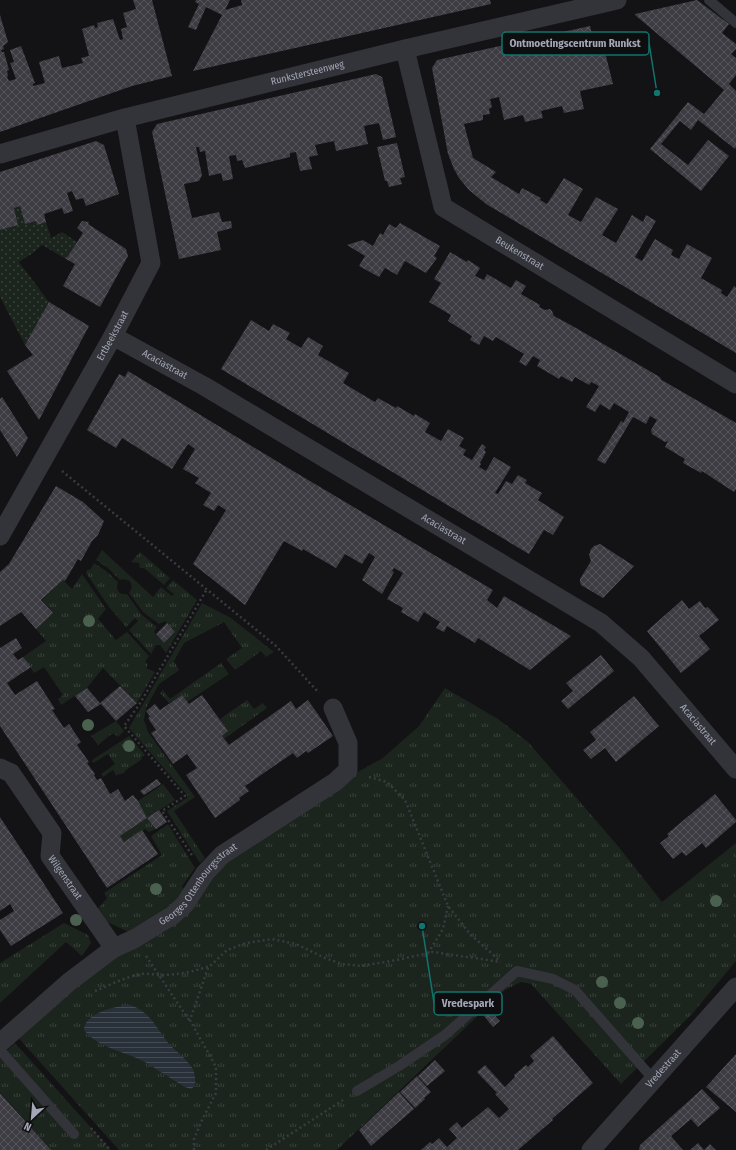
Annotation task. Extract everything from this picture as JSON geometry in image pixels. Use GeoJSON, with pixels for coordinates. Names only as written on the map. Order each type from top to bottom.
{"type":"FeatureCollection","features":[{"type":"Feature","properties":{"kind":"street","name":"Runkstersteenweg"},"geometry":{"type":"LineString","coordinates":[[0,154],[125,118],[405,49],[617,0]]}},
{"type":"Feature","properties":{"kind":"street","name":"Beukenstraat"},"geometry":{"type":"LineString","coordinates":[[405,49],[443,207],[736,384]]}},
{"type":"Feature","properties":{"kind":"street","name":"Ertbeekstraat"},"geometry":{"type":"LineString","coordinates":[[0,536],[113,336],[151,263],[125,118]]}},
{"type":"Feature","properties":{"kind":"street","name":"Acaciastraat"},"geometry":{"type":"LineString","coordinates":[[113,336],[204,386],[601,623],[641,658],[736,769]]}},
{"type":"Feature","properties":{"kind":"street"},"geometry":{"type":"LineString","coordinates":[[333,708],[348,743],[348,770]]}},
{"type":"Feature","properties":{"kind":"street","name":"Wilgenstraat"},"geometry":{"type":"LineString","coordinates":[[0,768],[12,773],[52,833],[50,856],[114,948]]}},
{"type":"Feature","properties":{"kind":"street","name":"Georges Ottenbourgsstraat"},"geometry":{"type":"LineString","coordinates":[[0,1043],[69,982],[114,948],[134,939],[173,915],[185,904],[205,873],[222,855],[335,782],[348,770]]}},
{"type":"Feature","properties":{"kind":"street","name":"Vredestraat"},"geometry":{"type":"LineString","coordinates":[[592,1150],[736,987]]}},
{"type":"Feature","properties":{"kind":"lane"},"geometry":{"type":"LineString","coordinates":[[708,0],[736,23]]}},
{"type":"Feature","properties":{"kind":"lane"},"geometry":{"type":"LineString","coordinates":[[357,1091],[399,1066],[445,1035],[517,971],[552,979],[575,990],[654,1080]]}},
{"type":"Feature","properties":{"kind":"lane"},"geometry":{"type":"LineString","coordinates":[[0,1050],[74,1134]]}},
{"type":"Feature","properties":{"kind":"path"},"geometry":{"type":"LineString","coordinates":[[45,456],[276,646],[333,708]]}},
{"type":"Feature","properties":{"kind":"path"},"geometry":{"type":"LineString","coordinates":[[205,873],[162,811],[185,796],[124,726],[139,705],[207,590]]}},
{"type":"Feature","properties":{"kind":"path"},"geometry":{"type":"LineString","coordinates":[[348,770],[387,782],[405,800],[448,906],[470,934],[501,962],[517,971]]}},
{"type":"Feature","properties":{"kind":"path"},"geometry":{"type":"LineString","coordinates":[[428,954],[442,929],[448,906]]}},
{"type":"Feature","properties":{"kind":"path"},"geometry":{"type":"LineString","coordinates":[[134,939],[190,1020],[216,1066],[216,1093],[194,1139],[194,1150]]}},
{"type":"Feature","properties":{"kind":"path"},"geometry":{"type":"LineString","coordinates":[[190,1020],[198,994],[210,966],[226,950],[246,943],[272,939],[296,944],[325,958],[342,964],[361,966],[433,952],[501,962]]}},
{"type":"Feature","properties":{"kind":"path"},"geometry":{"type":"LineString","coordinates":[[93,992],[117,981],[143,974],[182,974],[210,966]]}},
{"type":"Feature","properties":{"kind":"path"},"geometry":{"type":"LineString","coordinates":[[266,1150],[357,1091]]}},
{"type":"Feature","properties":{"kind":"green space"},"geometry":{"type":"Polygon","coordinates":[[[20,206],[25,224],[36,221],[37,225],[46,222],[51,238],[62,232],[77,242],[66,259],[42,245],[19,262],[49,302],[25,345],[0,297],[0,230],[18,225],[14,208],[20,206]]]}},
{"type":"Feature","properties":{"kind":"green space"},"geometry":{"type":"Polygon","coordinates":[[[102,550],[153,597],[161,587],[172,596],[174,594],[166,588],[173,580],[197,600],[166,653],[160,645],[156,645],[151,654],[129,630],[138,621],[135,618],[126,627],[109,607],[86,573],[88,569],[90,570],[94,563],[106,571],[118,582],[117,590],[122,594],[127,594],[141,614],[157,627],[154,632],[164,643],[175,633],[165,621],[159,624],[143,612],[129,593],[132,587],[130,581],[123,579],[120,580],[108,568],[96,560],[102,550]]]}},
{"type":"Feature","properties":{"kind":"green space"},"geometry":{"type":"Polygon","coordinates":[[[140,552],[170,578],[164,585],[144,568],[140,568],[139,563],[131,562],[140,552]]]}},
{"type":"Feature","properties":{"kind":"green space"},"geometry":{"type":"Polygon","coordinates":[[[82,574],[106,609],[98,619],[116,640],[127,632],[149,656],[145,662],[148,664],[146,668],[155,672],[137,703],[103,668],[87,688],[61,705],[58,699],[63,695],[44,667],[34,673],[23,657],[46,641],[36,629],[53,613],[42,600],[63,580],[72,589],[82,574]]]}},
{"type":"Feature","properties":{"kind":"green space"},"geometry":{"type":"Polygon","coordinates":[[[202,603],[231,618],[274,652],[266,657],[261,651],[235,670],[226,659],[242,648],[224,622],[184,643],[174,661],[179,670],[159,684],[146,708],[144,720],[148,732],[195,797],[174,811],[205,858],[200,863],[167,811],[188,796],[129,728],[202,603]]]}},
{"type":"Feature","properties":{"kind":"green space"},"geometry":{"type":"Polygon","coordinates":[[[221,663],[229,674],[187,702],[182,695],[169,703],[160,693],[163,690],[170,699],[221,663]]]}},
{"type":"Feature","properties":{"kind":"green space"},"geometry":{"type":"Polygon","coordinates":[[[445,688],[498,719],[528,742],[618,846],[662,902],[736,843],[736,961],[692,1014],[621,1084],[531,984],[521,982],[505,990],[337,1150],[119,1150],[14,1033],[79,977],[151,934],[224,859],[334,785],[383,758],[419,726],[445,688]]]}},
{"type":"Feature","properties":{"kind":"green space"},"geometry":{"type":"Polygon","coordinates":[[[247,700],[254,709],[263,703],[267,708],[224,739],[222,736],[228,731],[220,719],[247,700]]]}},
{"type":"Feature","properties":{"kind":"green space"},"geometry":{"type":"Polygon","coordinates":[[[116,721],[124,731],[118,737],[113,733],[98,745],[91,736],[116,721]]]}},
{"type":"Feature","properties":{"kind":"green space"},"geometry":{"type":"Polygon","coordinates":[[[129,736],[145,755],[124,773],[116,775],[113,770],[103,777],[101,774],[115,764],[108,754],[93,763],[92,760],[129,736]]]}},
{"type":"Feature","properties":{"kind":"green space"},"geometry":{"type":"Polygon","coordinates":[[[163,784],[175,800],[148,818],[156,829],[149,832],[145,829],[124,842],[120,836],[147,818],[138,801],[163,784]]]}},
{"type":"Feature","properties":{"kind":"green space"},"geometry":{"type":"Polygon","coordinates":[[[168,824],[195,868],[182,886],[185,893],[179,902],[129,932],[98,918],[97,910],[107,898],[104,893],[162,855],[151,836],[168,824]]]}},
{"type":"Feature","properties":{"kind":"green space"},"geometry":{"type":"Polygon","coordinates":[[[64,923],[88,935],[91,943],[82,956],[66,942],[0,1003],[0,963],[64,923]]]}},
{"type":"Feature","properties":{"kind":"green space"},"geometry":{"type":"Polygon","coordinates":[[[15,1043],[111,1150],[51,1150],[0,1092],[0,1057],[15,1043]]]}},
{"type":"Feature","properties":{"kind":"shaded area"},"geometry":{"type":"Polygon","coordinates":[[[130,1005],[148,1016],[169,1044],[191,1066],[195,1076],[195,1086],[191,1089],[185,1087],[143,1061],[96,1041],[84,1030],[85,1024],[95,1015],[109,1009],[130,1005]]]}},
{"type":"Feature","properties":{"kind":"building"},"geometry":{"type":"Polygon","coordinates":[[[133,0],[152,0],[172,76],[132,86],[0,132],[0,15],[8,42],[3,46],[4,49],[1,50],[4,52],[9,70],[7,71],[7,77],[9,81],[16,79],[10,63],[14,62],[10,50],[21,46],[35,83],[33,86],[45,83],[39,62],[59,56],[62,68],[83,63],[81,58],[89,56],[82,29],[94,25],[95,28],[98,27],[97,23],[113,19],[120,40],[123,39],[121,29],[127,27],[123,13],[136,9],[133,0]]]}},
{"type":"Feature","properties":{"kind":"building"},"geometry":{"type":"Polygon","coordinates":[[[196,0],[230,0],[225,10],[242,5],[241,0],[490,0],[491,4],[193,71],[222,15],[206,7],[196,30],[188,27],[199,4],[195,2],[196,0]]]}},
{"type":"Feature","properties":{"kind":"building"},"geometry":{"type":"Polygon","coordinates":[[[697,0],[729,24],[722,33],[736,44],[736,49],[731,54],[736,58],[736,75],[729,84],[736,91],[736,147],[735,149],[698,120],[691,130],[680,121],[661,144],[688,165],[708,140],[729,156],[701,191],[650,149],[688,102],[704,114],[724,90],[635,15],[697,0]]]}},
{"type":"Feature","properties":{"kind":"building"},"geometry":{"type":"Polygon","coordinates":[[[590,26],[598,56],[605,52],[613,84],[580,91],[584,109],[564,113],[562,106],[541,111],[543,118],[525,122],[523,115],[504,120],[499,97],[490,99],[492,107],[489,109],[490,114],[483,115],[483,120],[464,124],[473,158],[496,172],[491,177],[519,194],[522,188],[541,198],[540,200],[547,204],[564,178],[583,189],[568,215],[581,222],[596,197],[618,209],[602,235],[616,243],[632,215],[643,222],[646,215],[656,221],[635,257],[642,261],[655,239],[673,250],[671,255],[679,259],[687,244],[712,258],[701,278],[722,290],[721,293],[727,297],[734,286],[736,288],[736,353],[486,204],[469,190],[454,169],[448,154],[432,68],[437,60],[590,26]]]}},
{"type":"Feature","properties":{"kind":"building"},"geometry":{"type":"Polygon","coordinates":[[[376,74],[382,77],[396,137],[383,140],[379,123],[364,126],[368,144],[336,151],[334,141],[315,145],[318,155],[309,157],[312,169],[300,171],[296,152],[290,153],[290,157],[245,168],[242,160],[237,161],[236,155],[229,156],[233,179],[223,181],[221,173],[209,176],[205,151],[200,152],[199,147],[196,147],[202,175],[199,181],[184,184],[192,218],[219,212],[222,222],[231,221],[232,228],[217,232],[221,250],[179,259],[152,132],[157,124],[376,74]]]}},
{"type":"Feature","properties":{"kind":"building"},"geometry":{"type":"Polygon","coordinates":[[[96,141],[104,145],[119,194],[86,206],[83,198],[76,200],[72,191],[67,193],[73,211],[64,214],[62,208],[44,214],[46,222],[37,225],[36,221],[25,224],[20,206],[14,208],[18,225],[0,230],[0,172],[96,141]]]}},
{"type":"Feature","properties":{"kind":"building"},"geometry":{"type":"Polygon","coordinates":[[[397,143],[405,177],[400,178],[402,184],[389,187],[387,181],[385,181],[377,147],[397,143]]]}},
{"type":"Feature","properties":{"kind":"building"},"geometry":{"type":"Polygon","coordinates":[[[82,221],[89,222],[88,224],[126,249],[128,256],[100,307],[63,286],[75,264],[66,259],[83,233],[77,228],[82,221]]]}},
{"type":"Feature","properties":{"kind":"building"},"geometry":{"type":"Polygon","coordinates":[[[400,223],[440,246],[434,256],[437,258],[426,273],[405,261],[397,275],[385,268],[379,277],[359,266],[365,256],[347,245],[363,240],[373,246],[380,233],[383,235],[389,224],[396,228],[400,223]]]}},
{"type":"Feature","properties":{"kind":"building"},"geometry":{"type":"Polygon","coordinates":[[[450,252],[467,262],[468,260],[480,268],[475,276],[484,280],[487,274],[511,288],[516,280],[526,286],[521,294],[540,305],[539,307],[545,310],[550,309],[554,316],[736,423],[736,489],[734,492],[702,471],[701,473],[683,463],[685,459],[665,447],[668,441],[665,442],[652,434],[651,430],[657,420],[650,416],[646,424],[633,417],[605,464],[597,460],[621,421],[623,423],[629,412],[614,403],[610,410],[600,404],[595,412],[586,407],[599,386],[591,382],[589,385],[575,377],[572,382],[561,376],[559,379],[537,366],[540,360],[533,356],[526,366],[519,362],[524,354],[496,337],[493,341],[484,336],[479,345],[470,340],[472,336],[448,321],[451,315],[429,302],[441,283],[434,279],[450,252]]]}},
{"type":"Feature","properties":{"kind":"building"},"geometry":{"type":"Polygon","coordinates":[[[49,302],[89,326],[39,420],[7,371],[33,355],[25,345],[49,302]]]}},
{"type":"Feature","properties":{"kind":"building"},"geometry":{"type":"Polygon","coordinates":[[[251,320],[269,331],[273,324],[290,333],[286,339],[301,348],[308,337],[323,346],[318,355],[349,373],[343,383],[375,402],[378,398],[396,408],[397,406],[414,416],[415,414],[430,423],[425,432],[441,441],[448,429],[464,438],[459,446],[466,450],[463,455],[472,460],[482,444],[486,447],[484,450],[486,452],[479,467],[486,471],[494,457],[511,467],[495,493],[498,494],[506,481],[512,484],[518,475],[527,480],[525,483],[542,493],[538,500],[564,517],[553,535],[544,530],[529,554],[221,369],[251,320]]]}},
{"type":"Feature","properties":{"kind":"building"},"geometry":{"type":"Polygon","coordinates":[[[128,371],[493,590],[487,600],[497,608],[504,596],[571,636],[530,670],[478,638],[475,643],[447,626],[444,632],[436,628],[440,622],[424,612],[418,622],[401,612],[403,608],[387,599],[403,573],[394,568],[392,571],[394,572],[382,594],[362,580],[375,557],[369,553],[362,564],[345,554],[336,568],[303,549],[302,551],[284,541],[245,605],[193,564],[226,510],[218,505],[214,511],[203,505],[211,493],[195,483],[199,478],[183,469],[195,449],[188,444],[172,469],[122,438],[116,448],[87,430],[119,374],[125,377],[128,371]]]}},
{"type":"Feature","properties":{"kind":"building"},"geometry":{"type":"Polygon","coordinates":[[[2,397],[28,438],[17,457],[0,430],[0,399],[2,397]]]}},
{"type":"Feature","properties":{"kind":"building"},"geometry":{"type":"Polygon","coordinates":[[[56,486],[83,502],[104,521],[98,535],[92,541],[81,561],[78,559],[65,581],[63,580],[41,600],[53,613],[36,629],[21,612],[0,626],[0,572],[9,564],[56,486]]]}},
{"type":"Feature","properties":{"kind":"building"},"geometry":{"type":"Polygon","coordinates":[[[600,544],[634,566],[603,598],[581,585],[580,582],[580,579],[591,561],[589,555],[591,549],[600,544]]]}},
{"type":"Feature","properties":{"kind":"building"},"geometry":{"type":"Polygon","coordinates":[[[682,600],[689,609],[700,601],[705,608],[708,607],[719,620],[699,636],[710,649],[681,673],[647,631],[682,600]]]}},
{"type":"Feature","properties":{"kind":"building"},"geometry":{"type":"Polygon","coordinates":[[[167,623],[175,632],[164,643],[156,634],[167,623]]]}},
{"type":"Feature","properties":{"kind":"building"},"geometry":{"type":"Polygon","coordinates":[[[16,638],[22,648],[13,654],[18,660],[23,657],[31,667],[7,683],[15,695],[37,681],[55,709],[52,710],[64,728],[69,724],[81,742],[77,745],[89,762],[87,763],[95,774],[94,775],[97,780],[101,778],[110,794],[118,789],[125,801],[133,795],[147,818],[120,836],[124,842],[142,830],[158,854],[107,888],[0,726],[0,648],[16,638]]]}},
{"type":"Feature","properties":{"kind":"building"},"geometry":{"type":"Polygon","coordinates":[[[601,655],[614,671],[568,709],[561,701],[573,691],[566,683],[601,655]]]}},
{"type":"Feature","properties":{"kind":"building"},"geometry":{"type":"Polygon","coordinates":[[[120,686],[137,703],[116,721],[101,704],[88,712],[75,696],[87,688],[100,703],[120,686]]]}},
{"type":"Feature","properties":{"kind":"building"},"geometry":{"type":"Polygon","coordinates":[[[182,695],[189,704],[202,695],[228,731],[222,736],[229,745],[291,701],[296,709],[308,700],[333,736],[308,753],[306,751],[297,758],[293,753],[245,786],[249,791],[239,798],[240,800],[215,818],[186,775],[197,768],[187,754],[173,764],[151,733],[156,730],[148,718],[150,717],[146,711],[155,704],[160,710],[182,695]]]}},
{"type":"Feature","properties":{"kind":"building"},"geometry":{"type":"Polygon","coordinates":[[[634,696],[659,726],[616,762],[605,748],[591,759],[583,750],[596,740],[590,732],[634,696]]]}},
{"type":"Feature","properties":{"kind":"building"},"geometry":{"type":"Polygon","coordinates":[[[157,779],[161,784],[144,795],[140,791],[157,779]]]}},
{"type":"Feature","properties":{"kind":"building"},"geometry":{"type":"Polygon","coordinates":[[[715,794],[736,822],[706,848],[702,843],[686,856],[682,852],[673,859],[660,843],[669,836],[667,834],[715,794]]]}},
{"type":"Feature","properties":{"kind":"building"},"geometry":{"type":"Polygon","coordinates":[[[159,810],[167,822],[156,829],[147,818],[159,810]]]}},
{"type":"Feature","properties":{"kind":"building"},"geometry":{"type":"Polygon","coordinates":[[[0,817],[63,913],[11,946],[0,930],[0,920],[14,911],[10,904],[0,911],[0,817]]]}},
{"type":"Feature","properties":{"kind":"building"},"geometry":{"type":"Polygon","coordinates":[[[490,1010],[500,1021],[493,1027],[484,1016],[490,1010]]]}},
{"type":"Feature","properties":{"kind":"building"},"geometry":{"type":"Polygon","coordinates":[[[553,1036],[593,1083],[552,1119],[553,1120],[518,1150],[421,1150],[430,1142],[432,1144],[439,1138],[447,1147],[457,1138],[449,1129],[457,1122],[462,1128],[488,1107],[499,1118],[509,1109],[495,1094],[497,1093],[477,1072],[485,1065],[505,1087],[515,1077],[514,1075],[526,1065],[528,1067],[534,1061],[530,1056],[553,1036]]]}},
{"type":"Feature","properties":{"kind":"building"},"geometry":{"type":"Polygon","coordinates":[[[736,1054],[736,1112],[706,1087],[736,1054]]]}},
{"type":"Feature","properties":{"kind":"building"},"geometry":{"type":"Polygon","coordinates":[[[435,1060],[445,1071],[427,1086],[418,1076],[435,1060]]]}},
{"type":"Feature","properties":{"kind":"building"},"geometry":{"type":"Polygon","coordinates":[[[417,1076],[431,1092],[415,1108],[400,1092],[417,1076]]]}},
{"type":"Feature","properties":{"kind":"building"},"geometry":{"type":"Polygon","coordinates":[[[702,1089],[720,1108],[698,1127],[691,1119],[671,1136],[683,1150],[639,1150],[640,1145],[702,1089]]]}},
{"type":"Feature","properties":{"kind":"building"},"geometry":{"type":"Polygon","coordinates":[[[399,1092],[414,1109],[371,1146],[359,1130],[399,1092]]]}},
{"type":"Feature","properties":{"kind":"building"},"geometry":{"type":"Polygon","coordinates":[[[0,1093],[51,1150],[0,1150],[0,1093]]]}},
{"type":"Feature","properties":{"kind":"building"},"geometry":{"type":"Polygon","coordinates":[[[698,1143],[704,1150],[690,1150],[698,1143]]]}},
{"type":"Feature","properties":{"kind":"building"},"geometry":{"type":"Polygon","coordinates":[[[710,1144],[716,1150],[704,1150],[710,1144]]]}},
{"type":"Feature","properties":{"kind":"place","name":"Ontmoetingscentrum Runkst"},"geometry":{"type":"Point","coordinates":[657,93]}},
{"type":"Feature","properties":{"kind":"place","name":"Vredespark"},"geometry":{"type":"Point","coordinates":[422,926]}}]}
